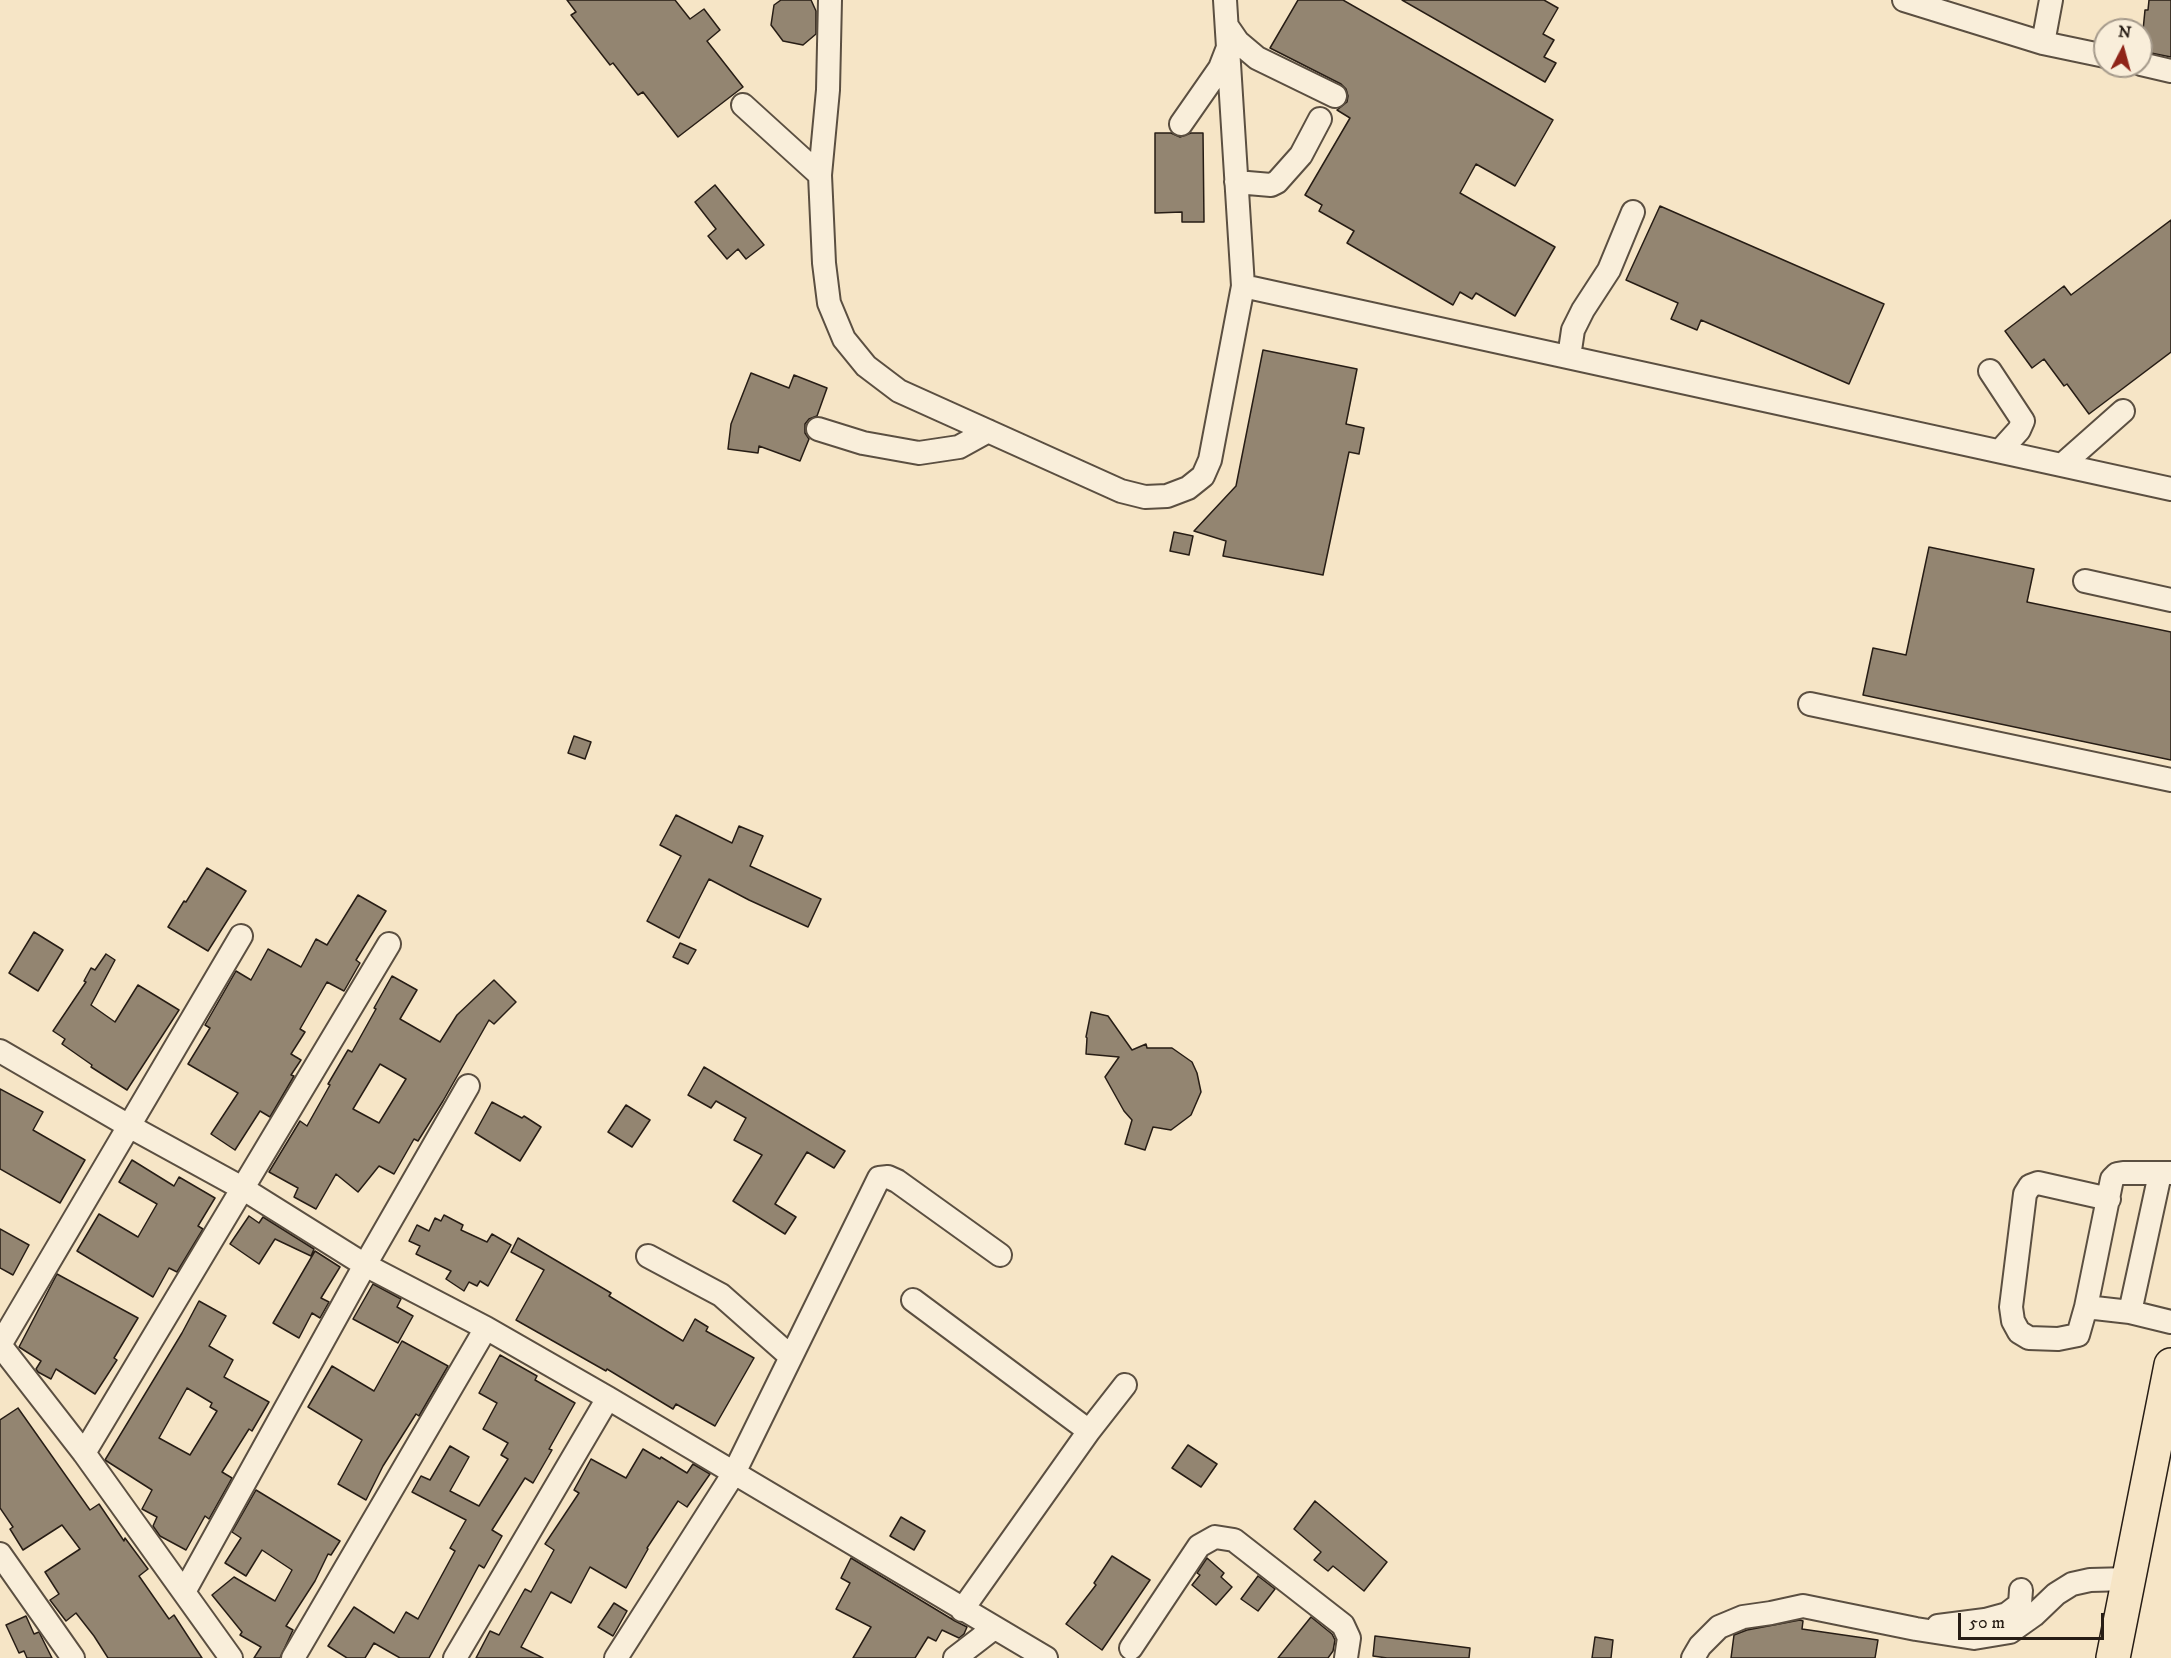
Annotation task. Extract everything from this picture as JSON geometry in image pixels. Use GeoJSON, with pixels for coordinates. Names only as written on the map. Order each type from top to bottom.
{"type":"FeatureCollection","features":[{"type":"Feature","properties":{"kind":"highway"},"geometry":{"type":"LineString","coordinates":[[2113,1658],[2171,1365]]}},
{"type":"Feature","properties":{"kind":"street"},"geometry":{"type":"LineString","coordinates":[[830,0],[828,90],[820,175],[824,263],[829,303],[844,339],[866,366],[899,391],[1121,491],[1145,497],[1167,496],[1188,488],[1203,476],[1210,460],[1243,286],[1225,0]]}},
{"type":"Feature","properties":{"kind":"street"},"geometry":{"type":"LineString","coordinates":[[1904,0],[2043,43],[2093,53]]}},
{"type":"Feature","properties":{"kind":"street"},"geometry":{"type":"LineString","coordinates":[[2043,43],[2051,0]]}},
{"type":"Feature","properties":{"kind":"street"},"geometry":{"type":"LineString","coordinates":[[1228,36],[1257,58],[1335,96]]}},
{"type":"Feature","properties":{"kind":"street"},"geometry":{"type":"LineString","coordinates":[[1181,124],[1220,68],[1228,36]]}},
{"type":"Feature","properties":{"kind":"street"},"geometry":{"type":"LineString","coordinates":[[2153,67],[2171,71]]}},
{"type":"Feature","properties":{"kind":"street"},"geometry":{"type":"LineString","coordinates":[[743,105],[820,175]]}},
{"type":"Feature","properties":{"kind":"street"},"geometry":{"type":"LineString","coordinates":[[1236,182],[1270,185],[1277,182],[1301,155],[1320,119]]}},
{"type":"Feature","properties":{"kind":"street"},"geometry":{"type":"LineString","coordinates":[[1569,357],[1573,330],[1609,270],[1633,213]]}},
{"type":"Feature","properties":{"kind":"street"},"geometry":{"type":"LineString","coordinates":[[1243,286],[2171,489]]}},
{"type":"Feature","properties":{"kind":"street"},"geometry":{"type":"LineString","coordinates":[[1990,371],[2024,421],[2000,451]]}},
{"type":"Feature","properties":{"kind":"street"},"geometry":{"type":"LineString","coordinates":[[2062,465],[2123,411]]}},
{"type":"Feature","properties":{"kind":"street"},"geometry":{"type":"LineString","coordinates":[[818,429],[863,443],[919,453],[959,447],[988,431]]}},
{"type":"Feature","properties":{"kind":"street"},"geometry":{"type":"LineString","coordinates":[[2085,581],[2171,600]]}},
{"type":"Feature","properties":{"kind":"street"},"geometry":{"type":"LineString","coordinates":[[1810,704],[2171,780]]}},
{"type":"Feature","properties":{"kind":"street"},"geometry":{"type":"LineString","coordinates":[[231,1658],[84,1453],[0,1345],[241,936]]}},
{"type":"Feature","properties":{"kind":"street"},"geometry":{"type":"LineString","coordinates":[[84,1453],[389,944]]}},
{"type":"Feature","properties":{"kind":"street"},"geometry":{"type":"LineString","coordinates":[[0,1051],[242,1188],[365,1264],[486,1328],[608,1398],[1046,1658]]}},
{"type":"Feature","properties":{"kind":"street"},"geometry":{"type":"LineString","coordinates":[[184,1592],[365,1264],[468,1086]]}},
{"type":"Feature","properties":{"kind":"street"},"geometry":{"type":"LineString","coordinates":[[2109,1199],[2038,1183],[2030,1186],[2025,1194],[2011,1307],[2013,1321],[2019,1332],[2029,1338],[2042,1340],[2078,1335],[2086,1307],[2109,1199],[2112,1179],[2117,1174],[2165,1174],[2130,1312]]}},
{"type":"Feature","properties":{"kind":"street"},"geometry":{"type":"LineString","coordinates":[[616,1658],[734,1473],[879,1178],[888,1177],[897,1181],[1000,1255]]}},
{"type":"Feature","properties":{"kind":"street"},"geometry":{"type":"LineString","coordinates":[[648,1256],[722,1295],[790,1356]]}},
{"type":"Feature","properties":{"kind":"street"},"geometry":{"type":"LineString","coordinates":[[913,1300],[1089,1431]]}},
{"type":"Feature","properties":{"kind":"street"},"geometry":{"type":"LineString","coordinates":[[2086,1307],[2130,1312],[2171,1322]]}},
{"type":"Feature","properties":{"kind":"street"},"geometry":{"type":"LineString","coordinates":[[293,1658],[486,1328]]}},
{"type":"Feature","properties":{"kind":"street"},"geometry":{"type":"LineString","coordinates":[[962,1610],[1089,1431],[1125,1385]]}},
{"type":"Feature","properties":{"kind":"street"},"geometry":{"type":"LineString","coordinates":[[455,1658],[608,1398]]}},
{"type":"Feature","properties":{"kind":"street"},"geometry":{"type":"LineString","coordinates":[[1131,1648],[1199,1546],[1215,1537],[1234,1540],[1343,1625],[1349,1638],[1346,1658]]}},
{"type":"Feature","properties":{"kind":"street"},"geometry":{"type":"LineString","coordinates":[[0,1554],[73,1658]]}},
{"type":"Feature","properties":{"kind":"street"},"geometry":{"type":"LineString","coordinates":[[1693,1658],[1700,1646],[1719,1627],[1743,1617],[1803,1605],[1916,1629],[1974,1638],[2010,1632],[2034,1615],[2056,1594],[2072,1584],[2090,1580],[2128,1579]]}},
{"type":"Feature","properties":{"kind":"street"},"geometry":{"type":"LineString","coordinates":[[1916,1629],[1999,1617],[2014,1610],[2020,1604],[2021,1590]]}},
{"type":"Feature","properties":{"kind":"street"},"geometry":{"type":"LineString","coordinates":[[955,1658],[994,1628]]}},
{"type":"Feature","properties":{"kind":"building"},"geometry":{"type":"Polygon","coordinates":[[[567,0],[675,0],[690,19],[704,9],[720,30],[707,41],[743,87],[678,137],[643,92],[638,95],[613,63],[610,65],[571,15],[576,12],[567,0]]]}},
{"type":"Feature","properties":{"kind":"building"},"geometry":{"type":"Polygon","coordinates":[[[781,0],[811,0],[816,11],[816,34],[803,45],[783,41],[771,25],[774,5],[781,0]]]}},
{"type":"Feature","properties":{"kind":"building"},"geometry":{"type":"Polygon","coordinates":[[[1298,0],[1343,0],[1553,120],[1515,186],[1476,164],[1460,193],[1555,247],[1515,316],[1476,293],[1472,299],[1460,292],[1453,305],[1347,243],[1354,231],[1319,211],[1322,205],[1305,195],[1350,118],[1337,110],[1347,102],[1348,96],[1341,84],[1270,48],[1298,0]]]}},
{"type":"Feature","properties":{"kind":"building"},"geometry":{"type":"Polygon","coordinates":[[[1402,0],[1544,0],[1558,8],[1543,34],[1554,40],[1544,57],[1556,63],[1545,82],[1402,0]]]}},
{"type":"Feature","properties":{"kind":"building"},"geometry":{"type":"Polygon","coordinates":[[[2149,0],[2171,0],[2171,57],[2153,53],[2153,18],[2144,18],[2145,10],[2148,10],[2149,0]]]}},
{"type":"Feature","properties":{"kind":"building"},"geometry":{"type":"Polygon","coordinates":[[[1155,133],[1171,133],[1180,137],[1191,133],[1203,133],[1204,222],[1182,222],[1182,212],[1155,213],[1155,133]]]}},
{"type":"Feature","properties":{"kind":"building"},"geometry":{"type":"Polygon","coordinates":[[[715,185],[764,245],[746,259],[738,249],[727,259],[708,236],[716,229],[695,202],[715,185]]]}},
{"type":"Feature","properties":{"kind":"building"},"geometry":{"type":"Polygon","coordinates":[[[1660,206],[1884,304],[1849,384],[1701,320],[1697,330],[1671,319],[1678,303],[1626,280],[1660,206]]]}},
{"type":"Feature","properties":{"kind":"building"},"geometry":{"type":"Polygon","coordinates":[[[2171,220],[2171,352],[2089,414],[2067,384],[2064,386],[2044,359],[2032,368],[2005,331],[2064,286],[2071,295],[2171,220]]]}},
{"type":"Feature","properties":{"kind":"building"},"geometry":{"type":"Polygon","coordinates":[[[1263,350],[1357,369],[1346,424],[1364,428],[1359,454],[1349,452],[1323,575],[1223,556],[1226,541],[1194,531],[1236,486],[1263,350]]]}},
{"type":"Feature","properties":{"kind":"building"},"geometry":{"type":"Polygon","coordinates":[[[751,373],[789,388],[794,375],[827,388],[817,416],[809,419],[805,424],[805,433],[809,439],[800,461],[759,446],[758,453],[728,449],[731,424],[751,373]]]}},
{"type":"Feature","properties":{"kind":"building"},"geometry":{"type":"Polygon","coordinates":[[[1174,532],[1193,536],[1189,555],[1170,551],[1174,532]]]}},
{"type":"Feature","properties":{"kind":"building"},"geometry":{"type":"Polygon","coordinates":[[[1929,547],[2034,569],[2027,602],[2171,632],[2171,760],[1863,695],[1873,648],[1906,655],[1929,547]]]}},
{"type":"Feature","properties":{"kind":"building"},"geometry":{"type":"Polygon","coordinates":[[[574,736],[591,742],[585,759],[568,753],[574,736]]]}},
{"type":"Feature","properties":{"kind":"building"},"geometry":{"type":"Polygon","coordinates":[[[676,815],[732,843],[739,826],[763,836],[750,866],[821,899],[808,927],[709,879],[679,938],[647,921],[681,856],[660,845],[676,815]]]}},
{"type":"Feature","properties":{"kind":"building"},"geometry":{"type":"Polygon","coordinates":[[[207,868],[246,891],[208,951],[168,927],[207,868]]]}},
{"type":"Feature","properties":{"kind":"building"},"geometry":{"type":"Polygon","coordinates":[[[358,895],[386,911],[356,960],[360,963],[344,991],[327,982],[300,1029],[305,1032],[291,1054],[301,1060],[270,1117],[260,1111],[235,1150],[211,1134],[238,1093],[188,1064],[210,1028],[205,1025],[236,971],[251,980],[268,949],[301,967],[316,939],[327,945],[358,895]]]}},
{"type":"Feature","properties":{"kind":"building"},"geometry":{"type":"Polygon","coordinates":[[[34,932],[63,950],[38,991],[9,973],[34,932]]]}},
{"type":"Feature","properties":{"kind":"building"},"geometry":{"type":"Polygon","coordinates":[[[680,943],[696,950],[688,964],[673,957],[680,943]]]}},
{"type":"Feature","properties":{"kind":"building"},"geometry":{"type":"Polygon","coordinates":[[[106,954],[115,960],[91,1005],[115,1022],[138,985],[179,1010],[127,1090],[91,1067],[92,1065],[62,1044],[65,1039],[53,1031],[86,982],[84,981],[91,968],[95,970],[106,954]]]}},
{"type":"Feature","properties":{"kind":"building"},"geometry":{"type":"Polygon","coordinates":[[[392,976],[417,990],[400,1019],[440,1042],[457,1015],[494,980],[516,1002],[494,1024],[489,1020],[443,1101],[418,1141],[414,1139],[394,1174],[379,1166],[358,1192],[336,1174],[316,1209],[294,1197],[298,1188],[269,1172],[300,1121],[307,1126],[348,1050],[352,1052],[376,1009],[374,1008],[392,976]],[[380,1064],[353,1109],[379,1123],[406,1079],[380,1064]]]}},
{"type":"Feature","properties":{"kind":"building"},"geometry":{"type":"Polygon","coordinates":[[[1091,1012],[1108,1016],[1132,1050],[1146,1044],[1147,1048],[1172,1048],[1192,1062],[1197,1073],[1201,1092],[1191,1115],[1171,1130],[1153,1127],[1145,1150],[1125,1144],[1132,1120],[1124,1111],[1105,1077],[1119,1057],[1086,1054],[1086,1037],[1091,1012]]]}},
{"type":"Feature","properties":{"kind":"building"},"geometry":{"type":"Polygon","coordinates":[[[704,1067],[845,1151],[834,1168],[807,1152],[775,1204],[796,1217],[785,1234],[733,1201],[762,1155],[734,1140],[746,1118],[716,1101],[711,1108],[688,1095],[704,1067]]]}},
{"type":"Feature","properties":{"kind":"building"},"geometry":{"type":"Polygon","coordinates":[[[0,1089],[43,1112],[33,1130],[85,1160],[60,1203],[0,1169],[0,1089]]]}},
{"type":"Feature","properties":{"kind":"building"},"geometry":{"type":"Polygon","coordinates":[[[492,1102],[522,1118],[524,1116],[541,1127],[520,1161],[475,1133],[492,1102]]]}},
{"type":"Feature","properties":{"kind":"building"},"geometry":{"type":"Polygon","coordinates":[[[626,1105],[650,1120],[632,1147],[608,1132],[626,1105]]]}},
{"type":"Feature","properties":{"kind":"building"},"geometry":{"type":"Polygon","coordinates":[[[132,1160],[174,1186],[179,1177],[215,1198],[198,1226],[203,1229],[177,1272],[169,1268],[153,1297],[77,1251],[99,1214],[138,1237],[157,1204],[119,1182],[132,1160]]]}},
{"type":"Feature","properties":{"kind":"building"},"geometry":{"type":"Polygon","coordinates":[[[444,1215],[463,1225],[461,1230],[487,1242],[492,1234],[511,1245],[488,1286],[480,1281],[477,1286],[469,1282],[464,1291],[446,1279],[451,1271],[416,1254],[420,1246],[409,1241],[417,1225],[429,1231],[435,1218],[441,1221],[444,1215]]]}},
{"type":"Feature","properties":{"kind":"building"},"geometry":{"type":"Polygon","coordinates":[[[249,1216],[259,1223],[263,1217],[314,1249],[311,1256],[275,1239],[259,1264],[230,1244],[249,1216]]]}},
{"type":"Feature","properties":{"kind":"building"},"geometry":{"type":"Polygon","coordinates":[[[0,1229],[29,1245],[13,1275],[0,1268],[0,1229]]]}},
{"type":"Feature","properties":{"kind":"building"},"geometry":{"type":"Polygon","coordinates":[[[518,1238],[611,1293],[609,1296],[683,1341],[695,1319],[708,1327],[706,1331],[754,1358],[715,1426],[676,1404],[673,1409],[607,1369],[606,1371],[516,1320],[544,1270],[511,1252],[518,1238]]]}},
{"type":"Feature","properties":{"kind":"building"},"geometry":{"type":"Polygon","coordinates":[[[315,1251],[340,1267],[321,1298],[329,1302],[320,1318],[312,1313],[299,1338],[273,1323],[315,1251]]]}},
{"type":"Feature","properties":{"kind":"building"},"geometry":{"type":"Polygon","coordinates":[[[57,1274],[138,1318],[114,1358],[117,1360],[95,1394],[56,1369],[51,1379],[38,1372],[36,1369],[41,1361],[19,1347],[57,1274]]]}},
{"type":"Feature","properties":{"kind":"building"},"geometry":{"type":"Polygon","coordinates":[[[373,1284],[401,1299],[397,1307],[413,1316],[398,1343],[353,1319],[373,1284]]]}},
{"type":"Feature","properties":{"kind":"building"},"geometry":{"type":"Polygon","coordinates":[[[199,1301],[226,1316],[209,1346],[233,1360],[224,1377],[269,1402],[252,1431],[249,1429],[222,1472],[232,1478],[209,1519],[205,1516],[186,1550],[160,1536],[153,1526],[157,1517],[142,1509],[152,1490],[105,1460],[199,1301]],[[187,1388],[159,1438],[190,1455],[217,1411],[210,1407],[212,1403],[187,1388]]]}},
{"type":"Feature","properties":{"kind":"building"},"geometry":{"type":"Polygon","coordinates":[[[402,1341],[448,1366],[419,1416],[416,1414],[383,1466],[366,1500],[338,1484],[362,1440],[308,1407],[332,1366],[374,1391],[402,1341]]]}},
{"type":"Feature","properties":{"kind":"building"},"geometry":{"type":"Polygon","coordinates":[[[500,1355],[537,1376],[535,1380],[575,1403],[549,1449],[552,1450],[533,1483],[525,1478],[492,1530],[502,1536],[484,1568],[479,1565],[429,1658],[400,1658],[374,1643],[365,1658],[347,1658],[328,1646],[354,1607],[394,1633],[406,1612],[418,1619],[455,1551],[450,1548],[466,1520],[412,1492],[421,1476],[430,1480],[450,1446],[469,1457],[450,1491],[479,1506],[508,1459],[501,1455],[508,1443],[483,1429],[497,1403],[479,1393],[500,1355]]]}},
{"type":"Feature","properties":{"kind":"building"},"geometry":{"type":"Polygon","coordinates":[[[18,1408],[90,1510],[99,1504],[124,1541],[125,1538],[148,1569],[139,1576],[169,1619],[174,1615],[202,1658],[108,1658],[76,1613],[66,1621],[50,1600],[59,1594],[45,1572],[80,1549],[62,1525],[23,1550],[10,1529],[13,1527],[0,1508],[0,1420],[18,1408]]]}},
{"type":"Feature","properties":{"kind":"building"},"geometry":{"type":"Polygon","coordinates":[[[1188,1445],[1217,1464],[1201,1487],[1172,1468],[1188,1445]]]}},
{"type":"Feature","properties":{"kind":"building"},"geometry":{"type":"Polygon","coordinates":[[[643,1449],[687,1473],[693,1464],[710,1474],[687,1507],[678,1501],[647,1548],[626,1588],[590,1567],[571,1603],[551,1592],[521,1647],[543,1658],[476,1658],[490,1631],[499,1635],[525,1589],[531,1592],[554,1550],[545,1544],[579,1493],[574,1490],[591,1459],[626,1478],[643,1449]]]}},
{"type":"Feature","properties":{"kind":"building"},"geometry":{"type":"Polygon","coordinates":[[[256,1490],[340,1541],[331,1555],[328,1554],[315,1581],[286,1626],[293,1630],[280,1658],[254,1658],[261,1647],[240,1635],[242,1632],[212,1595],[234,1577],[275,1601],[292,1570],[262,1550],[246,1576],[225,1563],[241,1538],[232,1532],[256,1490]]]}},
{"type":"Feature","properties":{"kind":"building"},"geometry":{"type":"Polygon","coordinates":[[[1315,1501],[1387,1562],[1364,1591],[1333,1566],[1328,1571],[1314,1560],[1321,1552],[1294,1529],[1315,1501]]]}},
{"type":"Feature","properties":{"kind":"building"},"geometry":{"type":"Polygon","coordinates":[[[901,1517],[925,1531],[914,1550],[890,1536],[901,1517]]]}},
{"type":"Feature","properties":{"kind":"building"},"geometry":{"type":"Polygon","coordinates":[[[1112,1556],[1150,1580],[1102,1650],[1066,1624],[1096,1585],[1094,1583],[1112,1556]]]}},
{"type":"Feature","properties":{"kind":"building"},"geometry":{"type":"Polygon","coordinates":[[[851,1558],[967,1627],[964,1634],[959,1638],[942,1630],[936,1641],[928,1637],[915,1658],[853,1658],[871,1627],[836,1609],[850,1583],[841,1578],[851,1558]]]}},
{"type":"Feature","properties":{"kind":"building"},"geometry":{"type":"Polygon","coordinates":[[[1207,1558],[1224,1573],[1221,1577],[1232,1587],[1216,1605],[1192,1585],[1200,1575],[1197,1573],[1207,1558]]]}},
{"type":"Feature","properties":{"kind":"building"},"geometry":{"type":"Polygon","coordinates":[[[1258,1576],[1275,1589],[1258,1611],[1241,1599],[1258,1576]]]}},
{"type":"Feature","properties":{"kind":"building"},"geometry":{"type":"Polygon","coordinates":[[[614,1603],[627,1611],[613,1636],[598,1627],[614,1603]]]}},
{"type":"Feature","properties":{"kind":"building"},"geometry":{"type":"Polygon","coordinates":[[[26,1616],[34,1634],[39,1632],[52,1658],[27,1658],[24,1651],[19,1653],[6,1625],[26,1616]]]}},
{"type":"Feature","properties":{"kind":"building"},"geometry":{"type":"Polygon","coordinates":[[[1311,1617],[1332,1634],[1335,1640],[1333,1651],[1328,1658],[1278,1658],[1311,1617]]]}},
{"type":"Feature","properties":{"kind":"building"},"geometry":{"type":"Polygon","coordinates":[[[1803,1621],[1802,1629],[1878,1640],[1875,1658],[1731,1658],[1734,1635],[1747,1630],[1803,1621]]]}},
{"type":"Feature","properties":{"kind":"building"},"geometry":{"type":"Polygon","coordinates":[[[1375,1636],[1470,1648],[1469,1658],[1373,1656],[1375,1636]]]}},
{"type":"Feature","properties":{"kind":"building"},"geometry":{"type":"Polygon","coordinates":[[[1595,1637],[1613,1640],[1611,1658],[1592,1658],[1595,1637]]]}}]}
